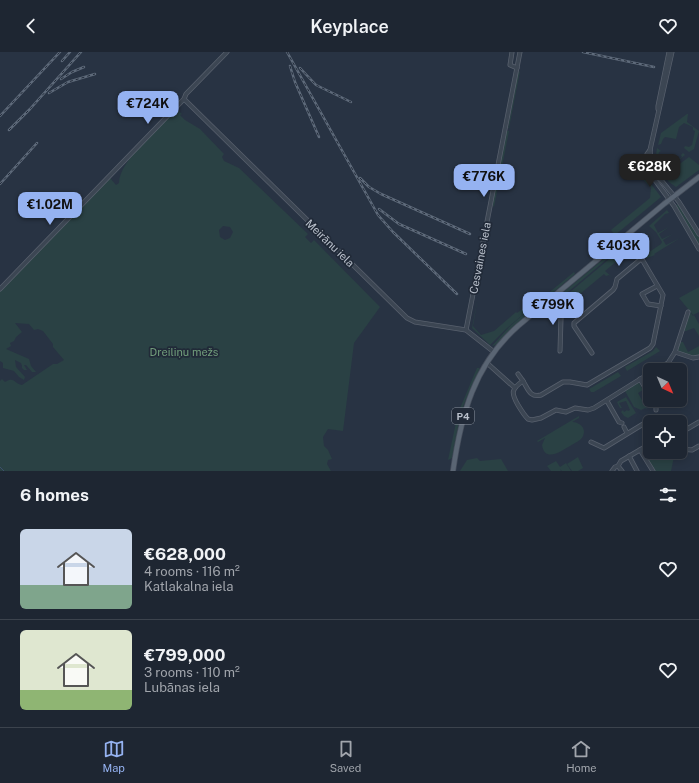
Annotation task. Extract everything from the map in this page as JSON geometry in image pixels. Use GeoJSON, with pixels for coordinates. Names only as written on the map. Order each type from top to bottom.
{"type":"FeatureCollection","features":[{"type":"Feature","properties":{"kind":"main road","name":"P4"},"geometry":{"type":"LineString","coordinates":[[453,471],[462,420],[473,391],[494,352],[514,330],[550,299],[699,176]]}},
{"type":"Feature","properties":{"kind":"street"},"geometry":{"type":"LineString","coordinates":[[0,289],[184,99],[186,94],[227,52]]}},
{"type":"Feature","properties":{"kind":"street","name":"Cesvaines iela"},"geometry":{"type":"LineString","coordinates":[[512,52],[510,65],[517,68]]}},
{"type":"Feature","properties":{"kind":"street","name":"Cesvaines iela"},"geometry":{"type":"LineString","coordinates":[[466,330],[520,52]]}},
{"type":"Feature","properties":{"kind":"street"},"geometry":{"type":"LineString","coordinates":[[669,52],[650,150],[652,169],[674,196],[699,234]]}},
{"type":"Feature","properties":{"kind":"street"},"geometry":{"type":"LineString","coordinates":[[658,109],[660,107],[672,52]]}},
{"type":"Feature","properties":{"kind":"street","name":"Meirānu iela"},"geometry":{"type":"LineString","coordinates":[[184,99],[407,318],[415,322],[466,330],[494,352]]}},
{"type":"Feature","properties":{"kind":"street"},"geometry":{"type":"LineString","coordinates":[[650,150],[647,154],[646,168],[669,200],[699,249]]}},
{"type":"Feature","properties":{"kind":"street"},"geometry":{"type":"LineString","coordinates":[[627,168],[646,168]]}},
{"type":"Feature","properties":{"kind":"street"},"geometry":{"type":"LineString","coordinates":[[518,374],[531,394],[537,396],[563,382],[582,385],[589,384],[652,346],[662,295],[641,259],[623,238]]}},
{"type":"Feature","properties":{"kind":"street"},"geometry":{"type":"LineString","coordinates":[[592,353],[574,324],[613,290],[617,279],[641,259]]}},
{"type":"Feature","properties":{"kind":"street"},"geometry":{"type":"LineString","coordinates":[[657,286],[642,294],[648,304],[661,306]]}},
{"type":"Feature","properties":{"kind":"street"},"geometry":{"type":"LineString","coordinates":[[550,299],[560,313],[561,318],[560,351]]}},
{"type":"Feature","properties":{"kind":"street"},"geometry":{"type":"LineString","coordinates":[[668,363],[674,352],[688,312]]}},
{"type":"Feature","properties":{"kind":"street"},"geometry":{"type":"LineString","coordinates":[[674,352],[698,359]]}},
{"type":"Feature","properties":{"kind":"street"},"geometry":{"type":"LineString","coordinates":[[487,363],[515,388]]}},
{"type":"Feature","properties":{"kind":"street"},"geometry":{"type":"LineString","coordinates":[[523,381],[513,390],[513,397],[525,417],[532,420],[541,418],[556,410],[566,412],[575,408],[588,410],[594,408],[643,377]]}},
{"type":"Feature","properties":{"kind":"street"},"geometry":{"type":"LineString","coordinates":[[640,379],[643,384]]}},
{"type":"Feature","properties":{"kind":"street"},"geometry":{"type":"LineString","coordinates":[[607,401],[619,422],[623,425],[627,434]]}},
{"type":"Feature","properties":{"kind":"street"},"geometry":{"type":"LineString","coordinates":[[591,442],[604,448],[655,414],[656,407]]}},
{"type":"Feature","properties":{"kind":"street"},"geometry":{"type":"LineString","coordinates":[[687,429],[699,422]]}},
{"type":"Feature","properties":{"kind":"street"},"geometry":{"type":"LineString","coordinates":[[687,450],[692,450],[699,446]]}},
{"type":"Feature","properties":{"kind":"street"},"geometry":{"type":"LineString","coordinates":[[612,470],[618,466],[621,461],[643,448]]}},
{"type":"Feature","properties":{"kind":"street"},"geometry":{"type":"LineString","coordinates":[[640,450],[653,471]]}},
{"type":"Feature","properties":{"kind":"street"},"geometry":{"type":"LineString","coordinates":[[629,456],[638,471]]}},
{"type":"Feature","properties":{"kind":"street"},"geometry":{"type":"LineString","coordinates":[[618,466],[622,471]]}},
{"type":"Feature","properties":{"kind":"green space"},"geometry":{"type":"Polygon","coordinates":[[[520,71],[509,128],[508,128],[518,73],[520,71]]]}},
{"type":"Feature","properties":{"kind":"green space","name":"Dreiliņu mežs"},"geometry":{"type":"Polygon","coordinates":[[[176,109],[182,114],[180,115],[185,120],[200,129],[224,154],[222,157],[224,161],[239,168],[308,234],[305,237],[311,243],[314,240],[380,307],[354,343],[343,431],[328,429],[323,437],[324,446],[328,450],[332,459],[328,460],[327,464],[331,471],[0,471],[0,381],[2,379],[5,382],[8,380],[13,380],[22,385],[53,364],[57,364],[64,360],[53,347],[53,344],[43,331],[38,329],[34,330],[29,324],[15,323],[22,332],[14,341],[10,343],[11,346],[6,349],[29,359],[31,366],[36,372],[32,372],[26,365],[24,365],[27,370],[24,370],[21,363],[15,360],[16,367],[25,377],[24,380],[14,371],[3,368],[3,363],[0,361],[0,291],[110,178],[116,185],[119,183],[121,174],[133,154],[176,109]],[[223,226],[219,230],[220,237],[225,240],[230,238],[233,232],[230,227],[223,226]]]}},
{"type":"Feature","properties":{"kind":"green space"},"geometry":{"type":"Polygon","coordinates":[[[687,114],[687,122],[699,131],[694,149],[689,152],[684,148],[685,146],[689,147],[692,145],[695,131],[693,130],[693,127],[684,123],[679,127],[676,139],[665,137],[661,144],[658,145],[661,133],[687,114]]]}},
{"type":"Feature","properties":{"kind":"green space"},"geometry":{"type":"Polygon","coordinates":[[[506,131],[509,131],[494,207],[492,204],[506,131]]]}},
{"type":"Feature","properties":{"kind":"green space"},"geometry":{"type":"Polygon","coordinates":[[[657,148],[661,151],[659,152],[658,156],[661,159],[670,162],[682,157],[681,155],[683,153],[685,155],[675,163],[659,171],[655,162],[657,148]]]}},
{"type":"Feature","properties":{"kind":"green space"},"geometry":{"type":"Polygon","coordinates":[[[689,157],[699,165],[699,170],[676,187],[662,174],[677,166],[689,157]]]}},
{"type":"Feature","properties":{"kind":"green space"},"geometry":{"type":"Polygon","coordinates":[[[627,170],[642,172],[661,197],[615,235],[611,230],[650,198],[651,188],[636,172],[627,170]]]}},
{"type":"Feature","properties":{"kind":"green space"},"geometry":{"type":"Polygon","coordinates":[[[678,204],[699,237],[699,245],[675,206],[678,204]]]}},
{"type":"Feature","properties":{"kind":"green space"},"geometry":{"type":"Polygon","coordinates":[[[667,210],[669,213],[665,214],[654,225],[658,233],[669,227],[659,234],[662,239],[673,234],[663,240],[666,245],[680,238],[654,254],[655,255],[647,258],[642,257],[631,244],[637,246],[636,248],[645,255],[661,244],[662,242],[656,232],[649,226],[667,210]]]}},
{"type":"Feature","properties":{"kind":"green space"},"geometry":{"type":"Polygon","coordinates":[[[623,243],[625,244],[556,302],[555,301],[555,299],[623,243]]]}},
{"type":"Feature","properties":{"kind":"green space"},"geometry":{"type":"Polygon","coordinates":[[[487,245],[478,294],[475,293],[484,247],[487,245]]]}},
{"type":"Feature","properties":{"kind":"green space"},"geometry":{"type":"Polygon","coordinates":[[[626,245],[637,260],[631,253],[629,254],[627,252],[625,254],[626,258],[624,255],[605,271],[613,278],[604,274],[569,303],[569,310],[566,304],[559,309],[557,303],[626,245]]]}},
{"type":"Feature","properties":{"kind":"green space"},"geometry":{"type":"Polygon","coordinates":[[[574,272],[575,274],[548,297],[546,295],[574,272]]]}},
{"type":"Feature","properties":{"kind":"green space"},"geometry":{"type":"Polygon","coordinates":[[[699,287],[699,312],[693,315],[679,298],[699,287]]]}},
{"type":"Feature","properties":{"kind":"green space"},"geometry":{"type":"Polygon","coordinates":[[[478,297],[473,326],[481,335],[494,331],[516,312],[517,313],[524,308],[523,306],[529,302],[534,305],[490,345],[472,328],[478,297]]]}},
{"type":"Feature","properties":{"kind":"green space"},"geometry":{"type":"Polygon","coordinates":[[[534,305],[528,315],[512,328],[500,342],[492,346],[509,327],[534,305]]]}},
{"type":"Feature","properties":{"kind":"green space"},"geometry":{"type":"Polygon","coordinates":[[[690,312],[693,316],[694,315],[699,324],[699,336],[694,328],[682,331],[690,312]]]}},
{"type":"Feature","properties":{"kind":"green space"},"geometry":{"type":"Polygon","coordinates":[[[680,342],[683,342],[688,352],[699,346],[699,355],[694,358],[677,351],[680,342]]]}},
{"type":"Feature","properties":{"kind":"green space"},"geometry":{"type":"Polygon","coordinates":[[[656,347],[660,351],[627,371],[625,367],[653,351],[656,347]]]}},
{"type":"Feature","properties":{"kind":"green space"},"geometry":{"type":"Polygon","coordinates":[[[477,368],[480,368],[461,412],[452,458],[448,460],[458,413],[477,368]]]}},
{"type":"Feature","properties":{"kind":"green space"},"geometry":{"type":"Polygon","coordinates":[[[618,372],[621,376],[594,392],[591,392],[589,389],[618,372]]]}},
{"type":"Feature","properties":{"kind":"green space"},"geometry":{"type":"Polygon","coordinates":[[[639,383],[643,390],[638,393],[643,402],[643,407],[646,407],[647,409],[645,408],[641,410],[634,407],[625,391],[639,383]]]}},
{"type":"Feature","properties":{"kind":"green space"},"geometry":{"type":"Polygon","coordinates":[[[626,397],[636,413],[628,418],[621,412],[623,410],[624,412],[630,410],[626,401],[619,403],[622,408],[620,408],[617,402],[626,397]]]}},
{"type":"Feature","properties":{"kind":"green space"},"geometry":{"type":"Polygon","coordinates":[[[579,416],[579,418],[572,422],[582,426],[584,433],[582,438],[558,453],[550,455],[546,453],[542,445],[545,438],[538,442],[537,441],[579,416]]]}},
{"type":"Feature","properties":{"kind":"green space"},"geometry":{"type":"Polygon","coordinates":[[[578,457],[583,468],[578,471],[572,471],[567,464],[578,457]]]}},
{"type":"Feature","properties":{"kind":"green space"},"geometry":{"type":"Polygon","coordinates":[[[477,458],[480,461],[501,459],[508,471],[460,471],[467,460],[477,458]]]}},
{"type":"Feature","properties":{"kind":"green space"},"geometry":{"type":"Polygon","coordinates":[[[648,459],[674,459],[671,471],[655,471],[648,459]]]}},
{"type":"Feature","properties":{"kind":"green space"},"geometry":{"type":"Polygon","coordinates":[[[556,461],[560,467],[566,463],[571,471],[562,471],[560,469],[561,471],[551,471],[547,466],[556,461]]]}},
{"type":"Feature","properties":{"kind":"waterway"},"geometry":{"type":"LineString","coordinates":[[0,467],[4,471]]}},
{"type":"Feature","properties":{"kind":"railway"},"geometry":{"type":"LineString","coordinates":[[0,116],[60,52]]}},
{"type":"Feature","properties":{"kind":"railway"},"geometry":{"type":"LineString","coordinates":[[62,61],[70,52]]}},
{"type":"Feature","properties":{"kind":"railway"},"geometry":{"type":"LineString","coordinates":[[9,130],[81,52]]}},
{"type":"Feature","properties":{"kind":"railway"},"geometry":{"type":"LineString","coordinates":[[287,52],[378,215],[393,232],[457,294]]}},
{"type":"Feature","properties":{"kind":"railway"},"geometry":{"type":"LineString","coordinates":[[583,52],[654,67]]}},
{"type":"Feature","properties":{"kind":"railway"},"geometry":{"type":"LineString","coordinates":[[290,66],[295,82],[319,137]]}},
{"type":"Feature","properties":{"kind":"railway"},"geometry":{"type":"LineString","coordinates":[[61,79],[84,67]]}},
{"type":"Feature","properties":{"kind":"railway"},"geometry":{"type":"LineString","coordinates":[[300,68],[316,85],[351,102]]}},
{"type":"Feature","properties":{"kind":"railway"},"geometry":{"type":"LineString","coordinates":[[49,93],[68,82],[95,74]]}},
{"type":"Feature","properties":{"kind":"railway"},"geometry":{"type":"LineString","coordinates":[[0,184],[37,143]]}},
{"type":"Feature","properties":{"kind":"railway"},"geometry":{"type":"LineString","coordinates":[[360,178],[369,187],[381,194],[470,234]]}},
{"type":"Feature","properties":{"kind":"railway"},"geometry":{"type":"LineString","coordinates":[[379,209],[399,224],[466,254]]}}]}
